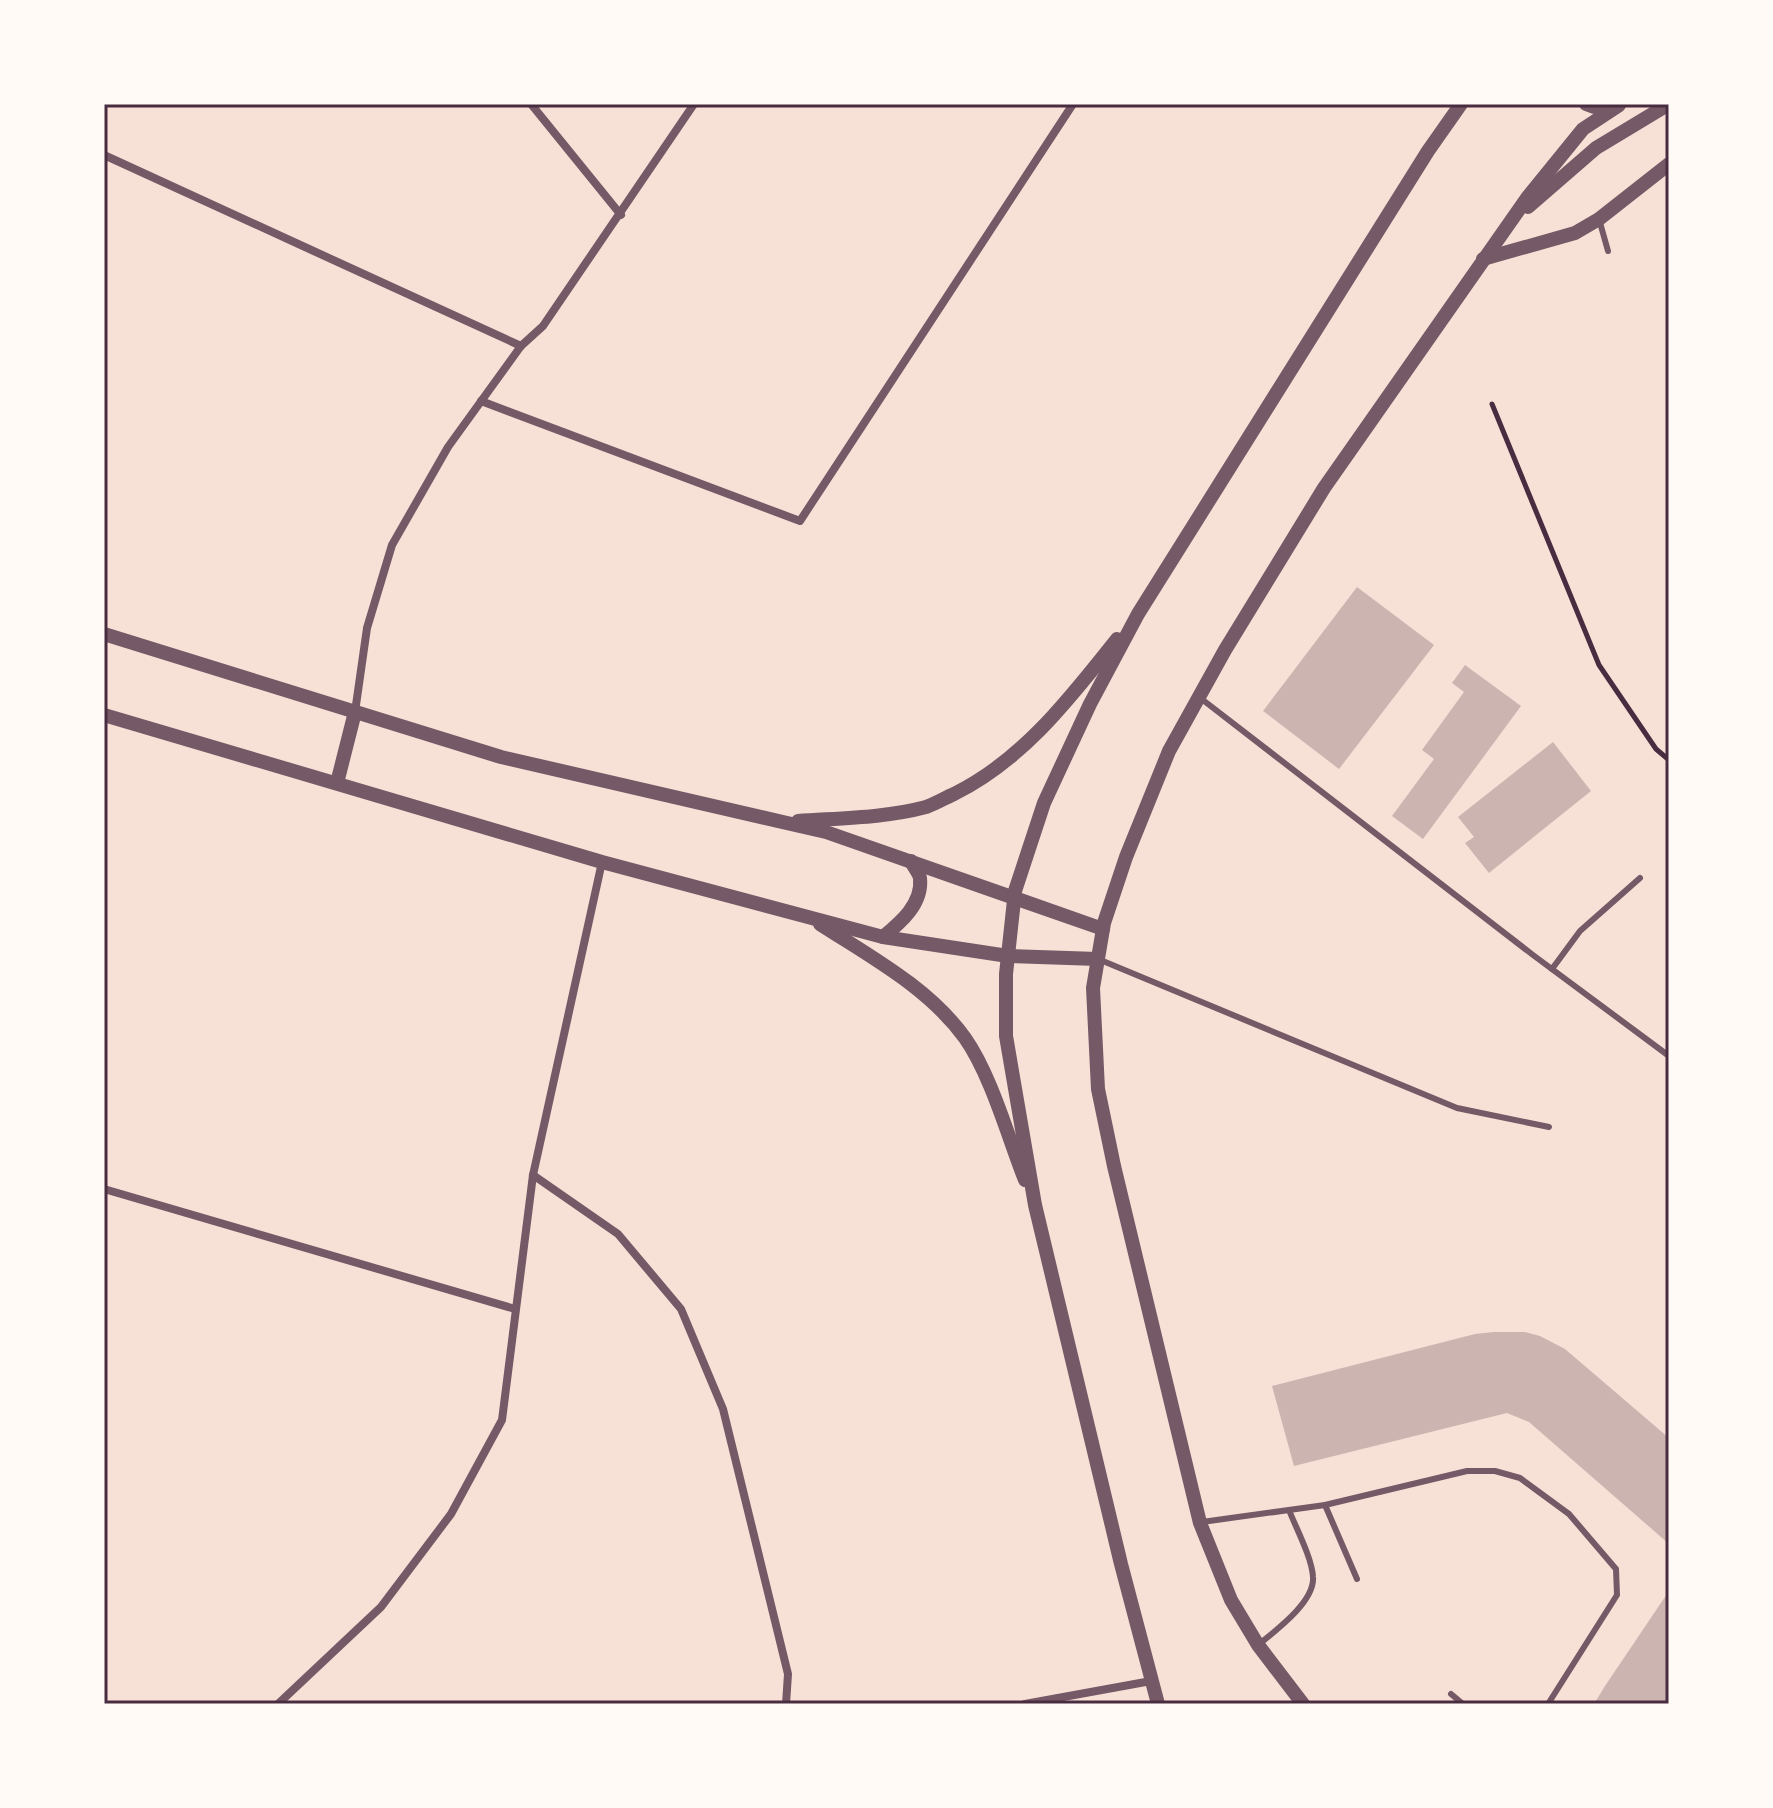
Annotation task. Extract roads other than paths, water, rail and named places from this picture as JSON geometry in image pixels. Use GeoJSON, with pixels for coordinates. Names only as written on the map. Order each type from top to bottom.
{"type":"FeatureCollection","features":[{"type":"Feature","properties":{"kind":"street"},"geometry":{"type":"LineString","coordinates":[[531,104],[621,215]]}},
{"type":"Feature","properties":{"kind":"street"},"geometry":{"type":"LineString","coordinates":[[337,783],[355,712],[367,628],[392,545],[448,447],[521,346],[543,326],[694,104]]}},
{"type":"Feature","properties":{"kind":"street"},"geometry":{"type":"LineString","coordinates":[[481,401],[800,521],[1073,104]]}},
{"type":"Feature","properties":{"kind":"street"},"geometry":{"type":"LineString","coordinates":[[1428,151],[1451,104]]}},
{"type":"Feature","properties":{"kind":"street"},"geometry":{"type":"LineString","coordinates":[[1158,1704],[1035,1205],[1006,1036],[1008,956],[1014,899],[1044,803],[1090,704],[1138,614],[1428,151],[1461,104]]}},
{"type":"Feature","properties":{"kind":"street"},"geometry":{"type":"LineString","coordinates":[[1586,104],[1594,107],[1620,105]]}},
{"type":"Feature","properties":{"kind":"street"},"geometry":{"type":"LineString","coordinates":[[1506,226],[1596,148],[1669,104]]}},
{"type":"Feature","properties":{"kind":"street"},"geometry":{"type":"LineString","coordinates":[[1303,1704],[1258,1645],[1231,1600],[1200,1523],[1098,1089],[1093,988],[1103,929],[1126,857],[1169,751],[1324,488],[1506,226],[1583,129],[1620,105]]}},
{"type":"Feature","properties":{"kind":"street"},"geometry":{"type":"LineString","coordinates":[[104,155],[521,346]]}},
{"type":"Feature","properties":{"kind":"street"},"geometry":{"type":"LineString","coordinates":[[1483,259],[1575,233],[1599,219],[1669,164]]}},
{"type":"Feature","properties":{"kind":"street"},"geometry":{"type":"LineString","coordinates":[[780,822],[869,817],[928,806],[981,781],[1022,748],[1065,705],[1138,614]]}},
{"type":"Feature","properties":{"kind":"street"},"geometry":{"type":"LineString","coordinates":[[104,634],[501,757],[826,832],[1103,929]]}},
{"type":"Feature","properties":{"kind":"street"},"geometry":{"type":"LineString","coordinates":[[104,715],[602,862],[883,937],[1008,956],[1098,959]]}},
{"type":"Feature","properties":{"kind":"street"},"geometry":{"type":"LineString","coordinates":[[883,937],[911,911],[917,897],[920,878],[911,861]]}},
{"type":"Feature","properties":{"kind":"street"},"geometry":{"type":"LineString","coordinates":[[278,1704],[381,1607],[451,1514],[502,1420],[533,1175],[602,862]]}},
{"type":"Feature","properties":{"kind":"street"},"geometry":{"type":"LineString","coordinates":[[810,918],[897,974],[940,1008],[966,1040],[984,1074],[1035,1205]]}},
{"type":"Feature","properties":{"kind":"street"},"geometry":{"type":"LineString","coordinates":[[533,1175],[618,1234],[681,1309],[723,1409],[788,1674],[786,1704]]}},
{"type":"Feature","properties":{"kind":"street"},"geometry":{"type":"LineString","coordinates":[[104,1189],[515,1309]]}},
{"type":"Feature","properties":{"kind":"street"},"geometry":{"type":"LineString","coordinates":[[1025,1704],[1151,1681]]}},
{"type":"Feature","properties":{"kind":"lane"},"geometry":{"type":"LineString","coordinates":[[1599,219],[1608,251]]}},
{"type":"Feature","properties":{"kind":"lane"},"geometry":{"type":"LineString","coordinates":[[1199,697],[1669,1056]]}},
{"type":"Feature","properties":{"kind":"lane"},"geometry":{"type":"LineString","coordinates":[[1552,969],[1580,931],[1640,878]]}},
{"type":"Feature","properties":{"kind":"lane"},"geometry":{"type":"LineString","coordinates":[[1098,959],[1457,1108],[1549,1127]]}},
{"type":"Feature","properties":{"kind":"lane"},"geometry":{"type":"LineString","coordinates":[[1200,1523],[1325,1505],[1467,1471],[1495,1471],[1520,1478],[1569,1514],[1616,1569],[1617,1595],[1548,1704]]}},
{"type":"Feature","properties":{"kind":"lane"},"geometry":{"type":"LineString","coordinates":[[1325,1505],[1357,1579]]}},
{"type":"Feature","properties":{"kind":"lane"},"geometry":{"type":"LineString","coordinates":[[1258,1645],[1290,1619],[1308,1596],[1314,1578],[1289,1510]]}},
{"type":"Feature","properties":{"kind":"lane"},"geometry":{"type":"LineString","coordinates":[[1451,1694],[1463,1704]]}}]}
